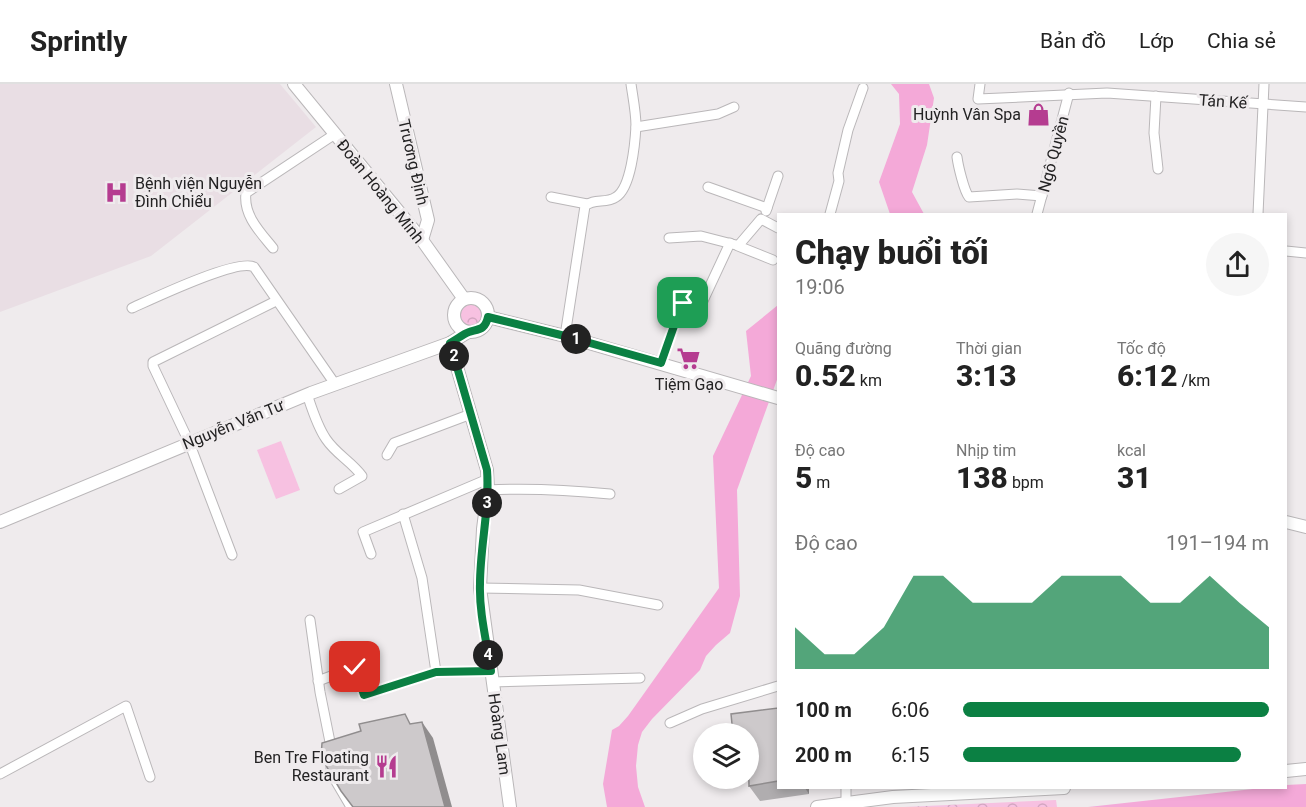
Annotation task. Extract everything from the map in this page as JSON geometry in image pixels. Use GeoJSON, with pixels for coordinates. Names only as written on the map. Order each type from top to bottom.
{"type":"FeatureCollection","features":[{"type":"Feature","properties":{"kind":"main road","name":"Đoàn Hoàng Minh"},"geometry":{"type":"LineString","coordinates":[[294,84],[422,240],[464,299]]}},
{"type":"Feature","properties":{"kind":"main road","name":"Trương Định"},"geometry":{"type":"LineString","coordinates":[[396,84],[428,220],[422,240]]}},
{"type":"Feature","properties":{"kind":"main road"},"geometry":{"type":"LineString","coordinates":[[470,298],[486,306],[488,317],[484,327],[479,331],[468,332],[458,327],[454,317],[456,306],[464,299],[470,298]]}},
{"type":"Feature","properties":{"kind":"main road"},"geometry":{"type":"LineString","coordinates":[[488,317],[565,336],[777,398]]}},
{"type":"Feature","properties":{"kind":"main road","name":"Nguyễn Văn Tư"},"geometry":{"type":"LineString","coordinates":[[0,522],[307,394],[450,343],[468,332]]}},
{"type":"Feature","properties":{"kind":"main road","name":"Hoàng Lam"},"geometry":{"type":"LineString","coordinates":[[450,343],[487,470],[488,484],[480,588],[510,807]]}},
{"type":"Feature","properties":{"kind":"main road"},"geometry":{"type":"LineString","coordinates":[[1287,522],[1306,527]]}},
{"type":"Feature","properties":{"kind":"main road"},"geometry":{"type":"LineString","coordinates":[[1287,771],[1306,769]]}},
{"type":"Feature","properties":{"kind":"main road"},"geometry":{"type":"LineString","coordinates":[[817,807],[894,792],[1014,789]]}},
{"type":"Feature","properties":{"kind":"street"},"geometry":{"type":"LineString","coordinates":[[551,197],[587,204],[599,200],[610,200],[618,196],[628,182],[636,127],[632,84]]}},
{"type":"Feature","properties":{"kind":"street","name":"Tán Kế"},"geometry":{"type":"LineString","coordinates":[[980,84],[978,99],[1107,88],[1156,96],[1306,107]]}},
{"type":"Feature","properties":{"kind":"street"},"geometry":{"type":"LineString","coordinates":[[1258,213],[1264,84]]}},
{"type":"Feature","properties":{"kind":"street"},"geometry":{"type":"LineString","coordinates":[[830,213],[839,181],[839,168],[848,130],[863,88]]}},
{"type":"Feature","properties":{"kind":"street","name":"Ngô Quyền"},"geometry":{"type":"LineString","coordinates":[[1037,213],[1069,93]]}},
{"type":"Feature","properties":{"kind":"street"},"geometry":{"type":"LineString","coordinates":[[1156,96],[1154,133],[1158,169]]}},
{"type":"Feature","properties":{"kind":"street"},"geometry":{"type":"LineString","coordinates":[[636,127],[706,117],[734,107]]}},
{"type":"Feature","properties":{"kind":"street"},"geometry":{"type":"LineString","coordinates":[[273,248],[249,214],[245,204],[246,193],[335,134]]}},
{"type":"Feature","properties":{"kind":"street"},"geometry":{"type":"LineString","coordinates":[[957,157],[958,170],[969,197],[1017,194],[1042,196]]}},
{"type":"Feature","properties":{"kind":"street"},"geometry":{"type":"LineString","coordinates":[[661,363],[681,306],[687,302],[698,305],[702,303],[734,245],[763,219],[778,176]]}},
{"type":"Feature","properties":{"kind":"street"},"geometry":{"type":"LineString","coordinates":[[708,187],[767,208]]}},
{"type":"Feature","properties":{"kind":"street"},"geometry":{"type":"LineString","coordinates":[[565,336],[581,221],[587,204]]}},
{"type":"Feature","properties":{"kind":"street"},"geometry":{"type":"LineString","coordinates":[[763,219],[777,227]]}},
{"type":"Feature","properties":{"kind":"street"},"geometry":{"type":"LineString","coordinates":[[669,238],[701,236],[734,245],[773,260]]}},
{"type":"Feature","properties":{"kind":"street"},"geometry":{"type":"LineString","coordinates":[[1287,251],[1306,253]]}},
{"type":"Feature","properties":{"kind":"street"},"geometry":{"type":"LineString","coordinates":[[132,308],[200,279],[249,264],[254,267],[335,384]]}},
{"type":"Feature","properties":{"kind":"street"},"geometry":{"type":"LineString","coordinates":[[232,555],[189,442],[153,362],[276,301]]}},
{"type":"Feature","properties":{"kind":"street"},"geometry":{"type":"LineString","coordinates":[[307,394],[326,439],[343,457],[353,463],[362,476],[339,489]]}},
{"type":"Feature","properties":{"kind":"street"},"geometry":{"type":"LineString","coordinates":[[387,455],[394,442],[471,414]]}},
{"type":"Feature","properties":{"kind":"street"},"geometry":{"type":"LineString","coordinates":[[371,554],[363,532],[403,514],[488,484],[610,494]]}},
{"type":"Feature","properties":{"kind":"street"},"geometry":{"type":"LineString","coordinates":[[403,514],[422,578],[436,672]]}},
{"type":"Feature","properties":{"kind":"street"},"geometry":{"type":"LineString","coordinates":[[480,588],[579,590],[658,605]]}},
{"type":"Feature","properties":{"kind":"street"},"geometry":{"type":"LineString","coordinates":[[310,620],[318,681],[331,747],[331,772],[351,807]]}},
{"type":"Feature","properties":{"kind":"street"},"geometry":{"type":"LineString","coordinates":[[318,681],[355,667],[364,695],[436,672],[491,676],[640,678]]}},
{"type":"Feature","properties":{"kind":"street"},"geometry":{"type":"LineString","coordinates":[[670,723],[702,710],[777,686]]}},
{"type":"Feature","properties":{"kind":"street"},"geometry":{"type":"LineString","coordinates":[[0,774],[126,706],[150,777]]}},
{"type":"Feature","properties":{"kind":"street"},"geometry":{"type":"LineString","coordinates":[[846,789],[846,803]]}},
{"type":"Feature","properties":{"kind":"shaded area","name":"Bệnh viện Nguyễn Đình Chiểu"},"geometry":{"type":"Polygon","coordinates":[[[0,84],[280,84],[316,127],[151,256],[0,312],[0,84]]]}},
{"type":"Feature","properties":{"kind":"shaded area"},"geometry":{"type":"Polygon","coordinates":[[[891,84],[929,84],[934,98],[927,145],[912,192],[923,213],[890,213],[879,182],[900,124],[899,94],[891,84]]]}},
{"type":"Feature","properties":{"kind":"shaded area"},"geometry":{"type":"Polygon","coordinates":[[[777,306],[777,380],[737,490],[740,596],[730,633],[706,656],[700,670],[642,732],[636,766],[638,787],[645,807],[607,807],[603,784],[612,730],[628,716],[719,588],[713,456],[751,376],[746,331],[777,306]]]}},
{"type":"Feature","properties":{"kind":"shaded area"},"geometry":{"type":"Polygon","coordinates":[[[1306,784],[1306,807],[1088,807],[1253,789],[1287,789],[1287,785],[1306,784]]]}},
{"type":"Feature","properties":{"kind":"green space"},"geometry":{"type":"Polygon","coordinates":[[[471,304],[480,307],[483,316],[480,325],[471,328],[462,325],[459,316],[462,307],[471,304]]]}},
{"type":"Feature","properties":{"kind":"green space"},"geometry":{"type":"Polygon","coordinates":[[[281,441],[300,490],[276,499],[257,450],[281,441]]]}},
{"type":"Feature","properties":{"kind":"green space"},"geometry":{"type":"Polygon","coordinates":[[[1056,800],[1057,807],[904,807],[1056,800]]]}},
{"type":"Feature","properties":{"kind":"building"},"geometry":{"type":"Polygon","coordinates":[[[777,708],[777,781],[759,784],[759,723],[732,723],[731,714],[777,708]]]}},
{"type":"Feature","properties":{"kind":"building","name":"Ben Tre Floating Restaurant"},"geometry":{"type":"Polygon","coordinates":[[[405,714],[410,724],[422,722],[445,807],[353,807],[321,757],[322,743],[361,731],[359,724],[405,714]]]}},
{"type":"Feature","properties":{"kind":"place","name":"Huỳnh Vân Spa"},"geometry":{"type":"Point","coordinates":[1039,114]}},
{"type":"Feature","properties":{"kind":"place","name":"Bệnh viện Nguyễn Đình Chiểu"},"geometry":{"type":"Point","coordinates":[117,192]}},
{"type":"Feature","properties":{"kind":"place","name":"Tiệm Gạo"},"geometry":{"type":"Point","coordinates":[689,359]}},
{"type":"Feature","properties":{"kind":"place","name":"Ben Tre Floating Restaurant"},"geometry":{"type":"Point","coordinates":[387,766]}},
{"type":"Feature","properties":{"kind":"route"},"geometry":{"type":"LineString","coordinates":[[355,667],[364,695],[436,672],[491,671],[480,588],[483,529],[488,490],[487,470],[450,343],[462,338],[468,332],[479,331],[487,323],[488,317],[661,363],[683,303]]}}]}
